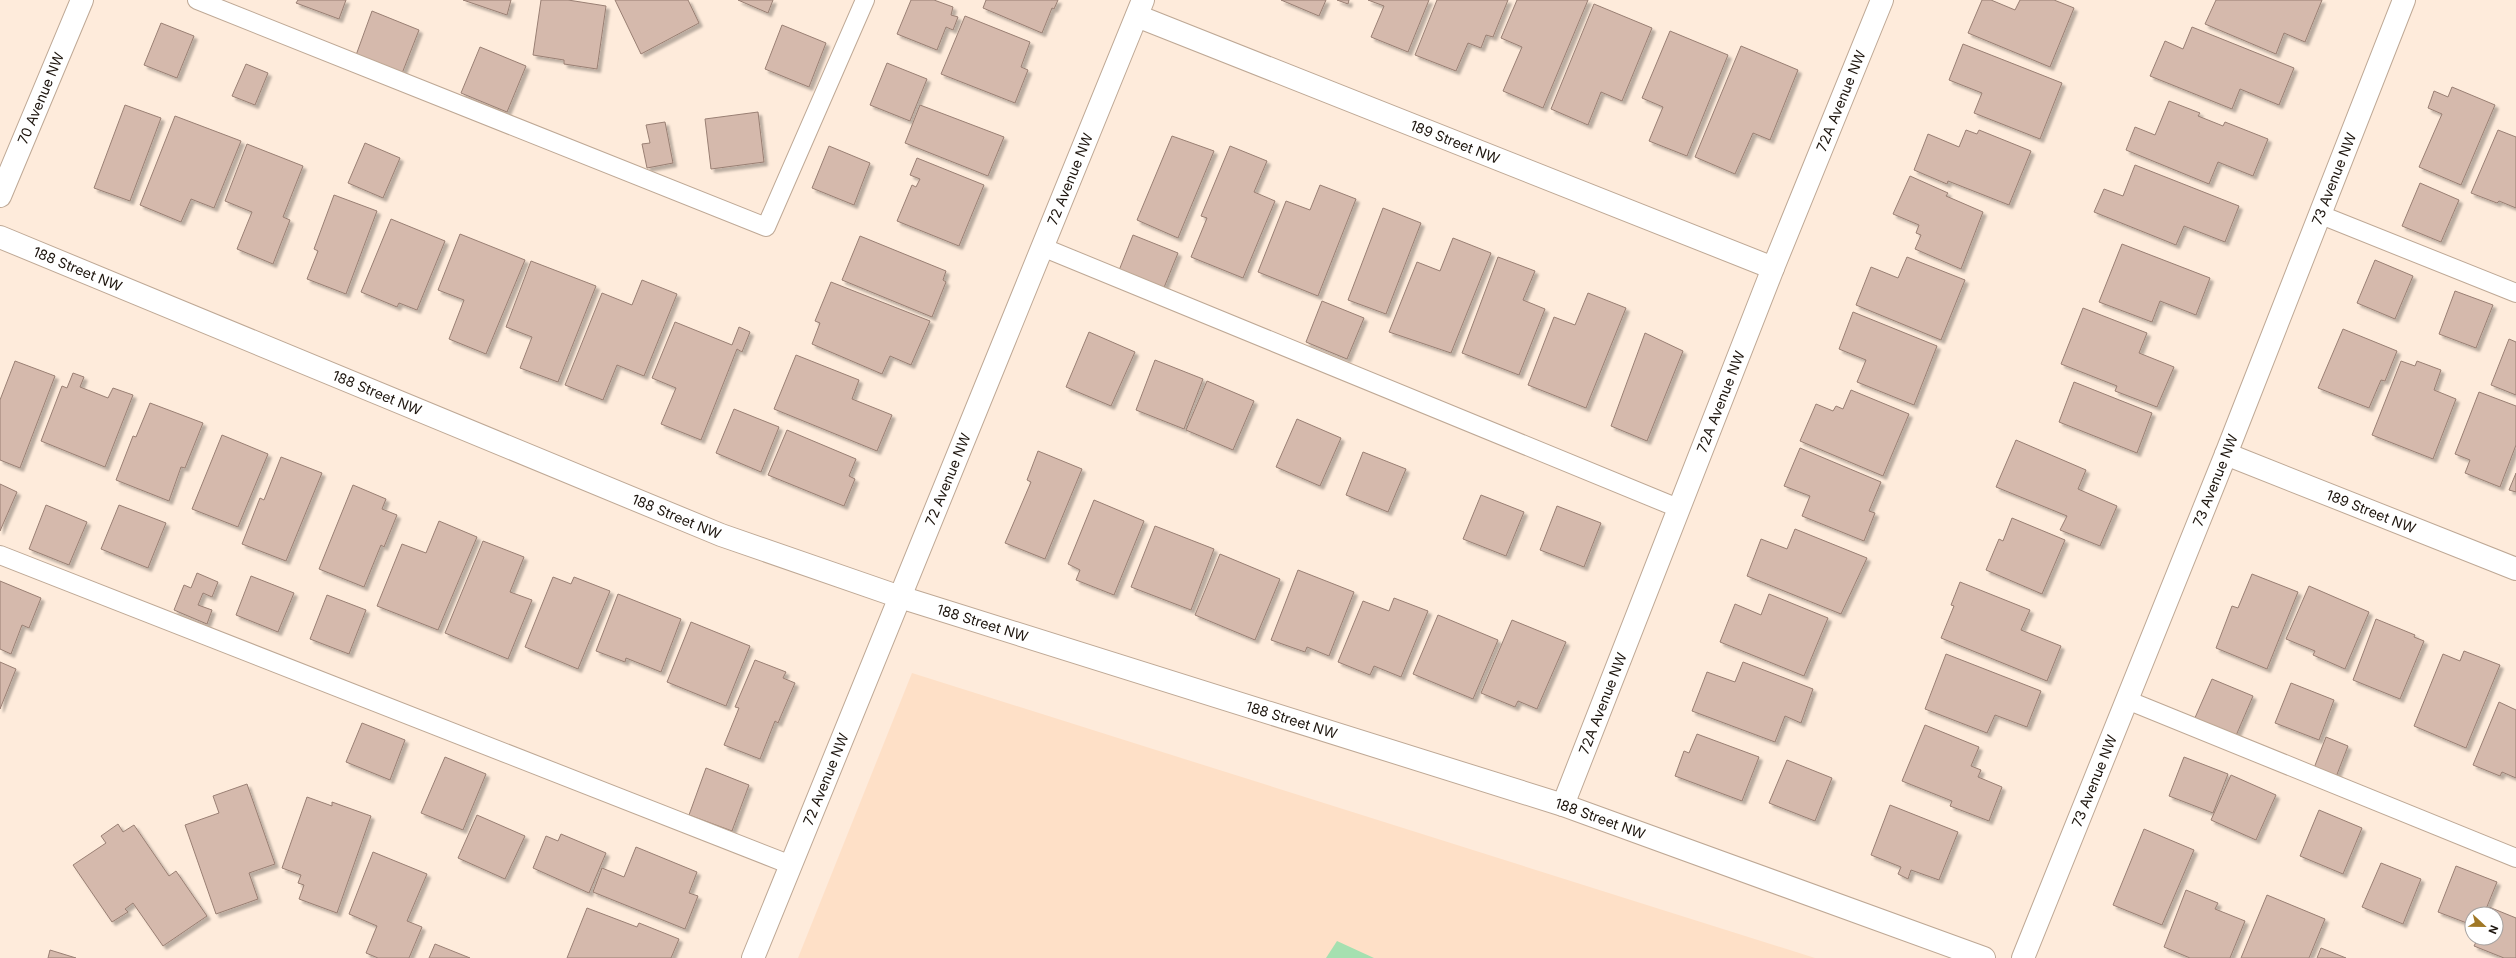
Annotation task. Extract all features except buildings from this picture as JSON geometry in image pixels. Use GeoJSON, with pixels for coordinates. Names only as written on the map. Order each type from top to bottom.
{"type":"FeatureCollection","features":[{"type":"Feature","properties":{"kind":"street","name":"70 Avenue NW"},"geometry":{"type":"LineString","coordinates":[[0,196],[82,0]]}},
{"type":"Feature","properties":{"kind":"street","name":"72A Avenue NW"},"geometry":{"type":"LineString","coordinates":[[1562,805],[1773,268],[1882,0]]}},
{"type":"Feature","properties":{"kind":"street","name":"73 Avenue NW"},"geometry":{"type":"LineString","coordinates":[[2023,958],[2226,454],[2321,215],[2404,0]]}},
{"type":"Feature","properties":{"kind":"street","name":"189 Street NW"},"geometry":{"type":"LineString","coordinates":[[1140,8],[1773,268]]}},
{"type":"Feature","properties":{"kind":"street","name":"72 Avenue NW"},"geometry":{"type":"LineString","coordinates":[[753,958],[1140,8]]}},
{"type":"Feature","properties":{"kind":"street","name":"188 Street NW"},"geometry":{"type":"LineString","coordinates":[[0,237],[721,535],[900,597],[1562,805],[1984,958]]}},
{"type":"Feature","properties":{"kind":"street","name":"189 Street NW"},"geometry":{"type":"LineString","coordinates":[[2226,454],[2516,569]]}},
{"type":"Feature","properties":{"kind":"lane"},"geometry":{"type":"LineString","coordinates":[[197,0],[766,228],[865,0]]}},
{"type":"Feature","properties":{"kind":"lane"},"geometry":{"type":"LineString","coordinates":[[2321,215],[2516,293]]}},
{"type":"Feature","properties":{"kind":"lane"},"geometry":{"type":"LineString","coordinates":[[1042,247],[1678,508]]}},
{"type":"Feature","properties":{"kind":"lane"},"geometry":{"type":"LineString","coordinates":[[0,555],[791,865]]}},
{"type":"Feature","properties":{"kind":"lane"},"geometry":{"type":"LineString","coordinates":[[2127,700],[2516,858]]}},
{"type":"Feature","properties":{"kind":"shaded area"},"geometry":{"type":"Polygon","coordinates":[[[912,673],[1815,958],[798,958],[912,673]]]}},
{"type":"Feature","properties":{"kind":"green space"},"geometry":{"type":"Polygon","coordinates":[[[1337,941],[1374,958],[1326,958],[1337,941]]]}}]}
